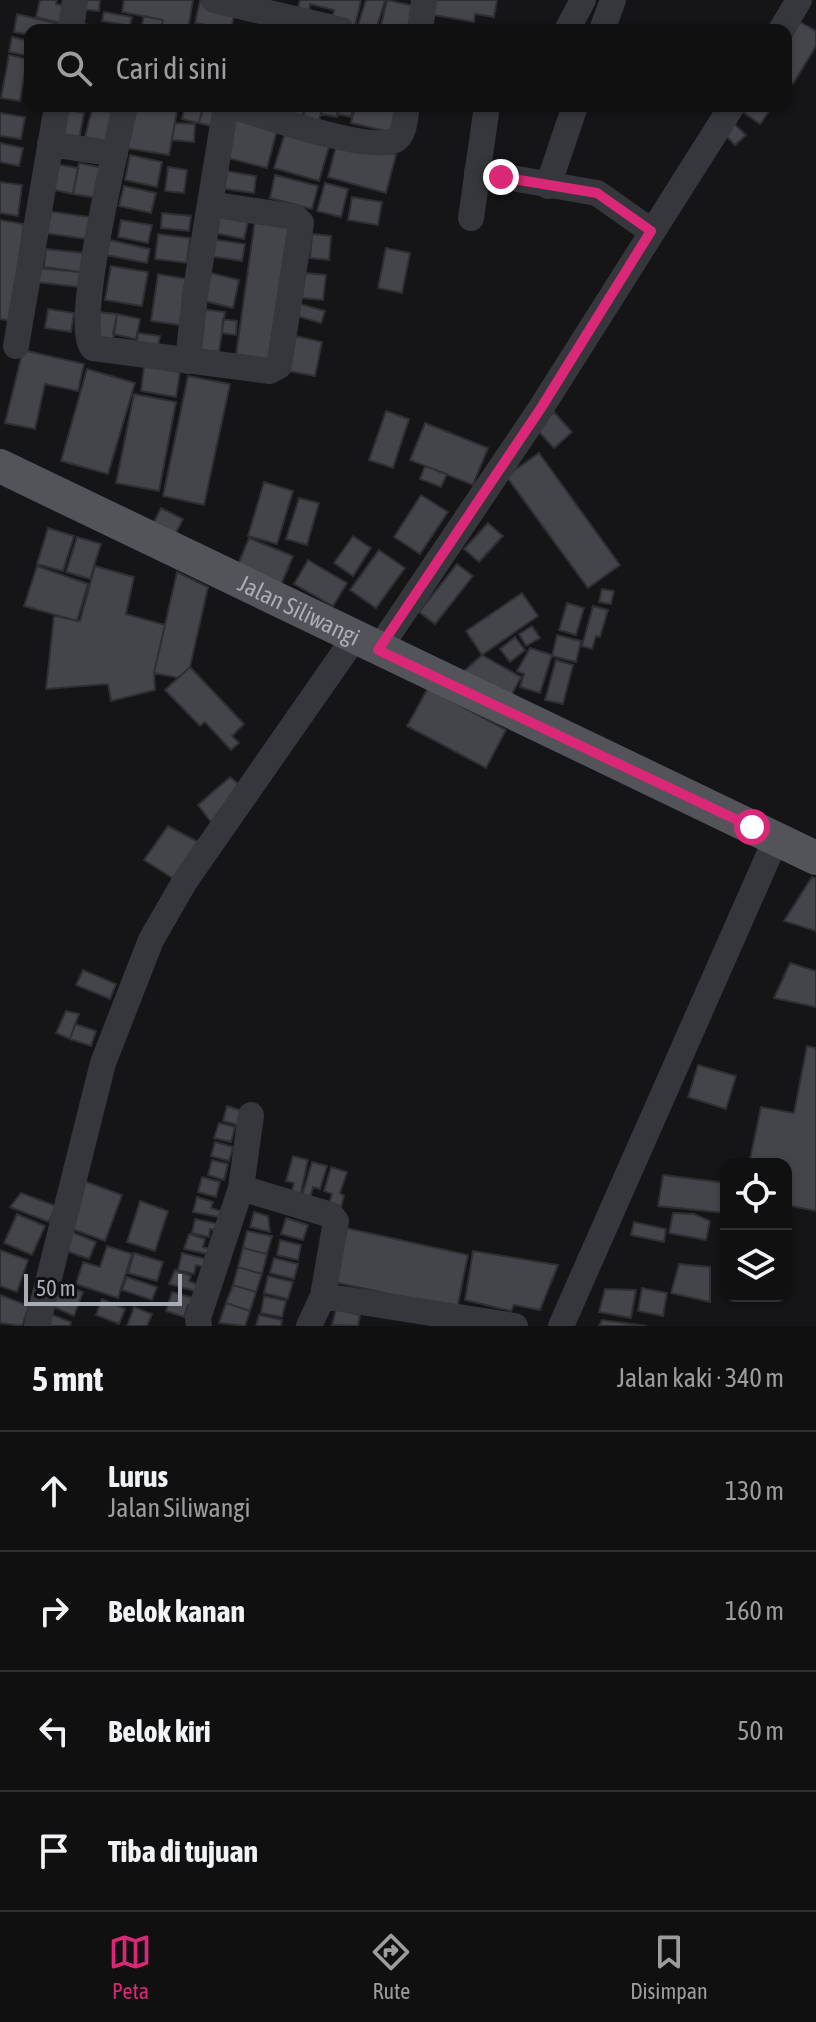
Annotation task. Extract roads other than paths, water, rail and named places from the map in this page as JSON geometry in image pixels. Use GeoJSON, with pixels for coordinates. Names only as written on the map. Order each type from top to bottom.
{"type":"FeatureCollection","features":[{"type":"Feature","properties":{"kind":"main road","name":"Jalan Siliwangi"},"geometry":{"type":"LineString","coordinates":[[0,466],[816,858]]}},
{"type":"Feature","properties":{"kind":"street"},"geometry":{"type":"LineString","coordinates":[[72,24],[75,0]]}},
{"type":"Feature","properties":{"kind":"street"},"geometry":{"type":"LineString","coordinates":[[214,0],[242,19],[287,24]]}},
{"type":"Feature","properties":{"kind":"street"},"geometry":{"type":"LineString","coordinates":[[421,24],[424,0]]}},
{"type":"Feature","properties":{"kind":"street"},"geometry":{"type":"LineString","coordinates":[[570,24],[583,0]]}},
{"type":"Feature","properties":{"kind":"street"},"geometry":{"type":"LineString","coordinates":[[604,24],[613,0]]}},
{"type":"Feature","properties":{"kind":"street"},"geometry":{"type":"LineString","coordinates":[[785,24],[799,0]]}},
{"type":"Feature","properties":{"kind":"street"},"geometry":{"type":"LineString","coordinates":[[16,346],[56,112]]}},
{"type":"Feature","properties":{"kind":"street"},"geometry":{"type":"LineString","coordinates":[[124,112],[90,281],[88,343],[100,350],[275,370],[301,223],[295,217],[210,204]]}},
{"type":"Feature","properties":{"kind":"street"},"geometry":{"type":"LineString","coordinates":[[188,361],[210,204],[228,112]]}},
{"type":"Feature","properties":{"kind":"street"},"geometry":{"type":"LineString","coordinates":[[250,112],[321,132],[377,143],[393,141],[401,135],[406,112]]}},
{"type":"Feature","properties":{"kind":"street"},"geometry":{"type":"LineString","coordinates":[[471,218],[486,112]]}},
{"type":"Feature","properties":{"kind":"street"},"geometry":{"type":"LineString","coordinates":[[548,186],[573,112]]}},
{"type":"Feature","properties":{"kind":"street"},"geometry":{"type":"LineString","coordinates":[[37,1326],[103,1063],[151,940],[185,881],[541,408],[728,112]]}},
{"type":"Feature","properties":{"kind":"street"},"geometry":{"type":"LineString","coordinates":[[50,144],[115,154]]}},
{"type":"Feature","properties":{"kind":"street"},"geometry":{"type":"LineString","coordinates":[[477,172],[597,193],[651,231]]}},
{"type":"Feature","properties":{"kind":"street"},"geometry":{"type":"LineString","coordinates":[[561,1326],[776,839]]}},
{"type":"Feature","properties":{"kind":"street"},"geometry":{"type":"LineString","coordinates":[[199,1326],[198,1318],[241,1188],[251,1115]]}},
{"type":"Feature","properties":{"kind":"street"},"geometry":{"type":"LineString","coordinates":[[241,1188],[331,1215],[336,1221],[323,1296],[309,1326]]}},
{"type":"Feature","properties":{"kind":"street"},"geometry":{"type":"LineString","coordinates":[[323,1296],[515,1326]]}}]}
